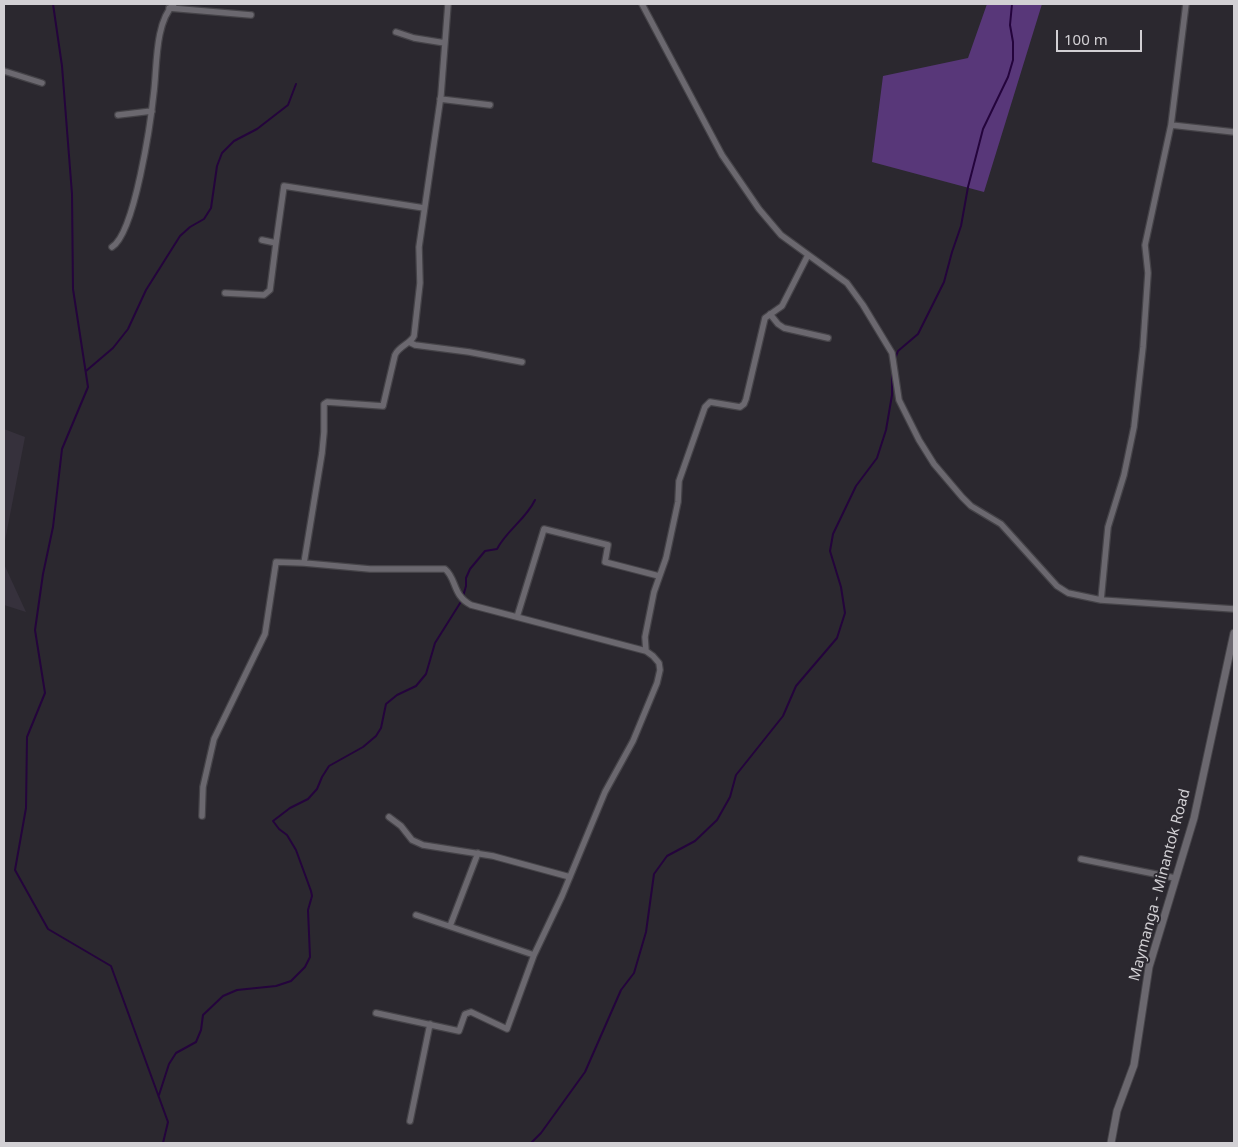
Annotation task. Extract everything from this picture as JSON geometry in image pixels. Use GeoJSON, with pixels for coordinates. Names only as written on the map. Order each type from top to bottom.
{"type":"FeatureCollection","features":[{"type":"Feature","properties":{"kind":"street"},"geometry":{"type":"LineString","coordinates":[[304,563],[322,453],[324,404],[328,402],[383,406],[395,355],[414,336],[420,283],[419,247],[440,99],[448,4]]}},
{"type":"Feature","properties":{"kind":"street"},"geometry":{"type":"LineString","coordinates":[[642,4],[722,154],[759,209],[781,235],[847,283],[864,305],[892,353],[899,400],[919,440],[934,464],[962,497],[971,506],[1001,524],[1057,586],[1068,593],[1100,600],[1234,609]]}},
{"type":"Feature","properties":{"kind":"street"},"geometry":{"type":"LineString","coordinates":[[1100,600],[1108,527],[1124,475],[1134,427],[1143,346],[1148,272],[1145,245],[1170,125],[1186,4]]}},
{"type":"Feature","properties":{"kind":"street"},"geometry":{"type":"LineString","coordinates":[[112,247],[118,242],[134,200],[152,111],[160,34],[171,6],[251,15]]}},
{"type":"Feature","properties":{"kind":"street"},"geometry":{"type":"LineString","coordinates":[[396,32],[414,38],[446,42]]}},
{"type":"Feature","properties":{"kind":"street"},"geometry":{"type":"LineString","coordinates":[[4,71],[42,83]]}},
{"type":"Feature","properties":{"kind":"street"},"geometry":{"type":"LineString","coordinates":[[440,99],[490,105]]}},
{"type":"Feature","properties":{"kind":"street"},"geometry":{"type":"LineString","coordinates":[[118,115],[152,111]]}},
{"type":"Feature","properties":{"kind":"street"},"geometry":{"type":"LineString","coordinates":[[1170,125],[1234,132]]}},
{"type":"Feature","properties":{"kind":"street"},"geometry":{"type":"LineString","coordinates":[[225,293],[264,295],[270,290],[284,186],[424,208]]}},
{"type":"Feature","properties":{"kind":"street"},"geometry":{"type":"LineString","coordinates":[[262,240],[276,243]]}},
{"type":"Feature","properties":{"kind":"street"},"geometry":{"type":"LineString","coordinates":[[646,651],[645,636],[675,517],[679,496],[679,481],[705,407],[710,402],[740,407],[744,404],[764,322],[767,316],[782,306],[808,255]]}},
{"type":"Feature","properties":{"kind":"street"},"geometry":{"type":"LineString","coordinates":[[770,314],[784,328],[828,338]]}},
{"type":"Feature","properties":{"kind":"street"},"geometry":{"type":"LineString","coordinates":[[409,342],[415,345],[470,352],[522,362]]}},
{"type":"Feature","properties":{"kind":"street"},"geometry":{"type":"LineString","coordinates":[[516,617],[544,529],[608,545],[605,562],[659,576]]}},
{"type":"Feature","properties":{"kind":"street"},"geometry":{"type":"LineString","coordinates":[[202,816],[203,787],[214,739],[265,634],[276,562],[370,569],[439,568],[448,572],[463,601],[471,605],[646,651],[653,656],[659,663],[660,670],[657,683],[632,741],[605,792],[570,877],[534,955],[507,1029],[471,1012],[465,1014],[459,1031],[376,1013]]}},
{"type":"Feature","properties":{"kind":"street","name":"Maymanga - Minantok Road"},"geometry":{"type":"LineString","coordinates":[[1110,1143],[1118,1111],[1134,1064],[1149,967],[1194,818],[1234,633]]}},
{"type":"Feature","properties":{"kind":"street"},"geometry":{"type":"LineString","coordinates":[[389,817],[401,826],[412,840],[422,845],[438,849],[451,848],[478,853],[570,877]]}},
{"type":"Feature","properties":{"kind":"street"},"geometry":{"type":"LineString","coordinates":[[450,926],[478,853]]}},
{"type":"Feature","properties":{"kind":"street"},"geometry":{"type":"LineString","coordinates":[[1081,859],[1175,878]]}},
{"type":"Feature","properties":{"kind":"street"},"geometry":{"type":"LineString","coordinates":[[416,915],[534,955]]}},
{"type":"Feature","properties":{"kind":"street"},"geometry":{"type":"LineString","coordinates":[[410,1121],[430,1024]]}},
{"type":"Feature","properties":{"kind":"shaded area"},"geometry":{"type":"Polygon","coordinates":[[[987,4],[1042,4],[984,192],[872,162],[883,76],[968,58],[987,4]]]}},
{"type":"Feature","properties":{"kind":"shaded area"},"geometry":{"type":"Polygon","coordinates":[[[4,429],[25,437],[4,546],[4,429]]]}},
{"type":"Feature","properties":{"kind":"shaded area"},"geometry":{"type":"Polygon","coordinates":[[[4,564],[26,612],[4,605],[4,564]]]}},
{"type":"Feature","properties":{"kind":"waterway"},"geometry":{"type":"LineString","coordinates":[[53,4],[62,66],[72,194],[73,289],[88,387],[62,449],[53,527],[43,574],[35,630],[45,693],[27,737],[26,808],[15,870],[48,929],[111,966],[168,1122],[163,1143]]}},
{"type":"Feature","properties":{"kind":"waterway"},"geometry":{"type":"LineString","coordinates":[[895,359],[898,351],[918,334],[944,282],[961,226],[968,187],[983,129],[1008,77],[1013,60],[1013,42],[1010,25],[1012,4]]}},
{"type":"Feature","properties":{"kind":"waterway"},"geometry":{"type":"LineString","coordinates":[[86,371],[113,348],[128,329],[146,290],[180,236],[190,227],[204,219],[211,208],[217,166],[222,153],[234,141],[257,129],[288,105],[296,84]]}},
{"type":"Feature","properties":{"kind":"waterway"},"geometry":{"type":"LineString","coordinates":[[531,1143],[541,1133],[585,1072],[621,990],[634,973],[646,932],[654,874],[667,856],[695,841],[717,820],[730,797],[736,775],[783,716],[796,686],[837,638],[845,613],[841,587],[830,551],[833,534],[856,486],[877,458],[886,430],[892,395],[892,368]]}},
{"type":"Feature","properties":{"kind":"waterway"},"geometry":{"type":"LineString","coordinates":[[159,1095],[169,1064],[176,1053],[196,1042],[201,1030],[203,1015],[223,996],[237,990],[276,986],[291,981],[305,967],[310,957],[308,910],[312,896],[311,891],[296,850],[287,835],[273,821],[290,808],[308,799],[317,789],[329,766],[363,747],[376,736],[381,728],[386,704],[397,695],[416,686],[426,674],[435,643],[462,600],[466,578],[470,569],[485,551],[497,549],[527,513],[535,500]]}}]}
